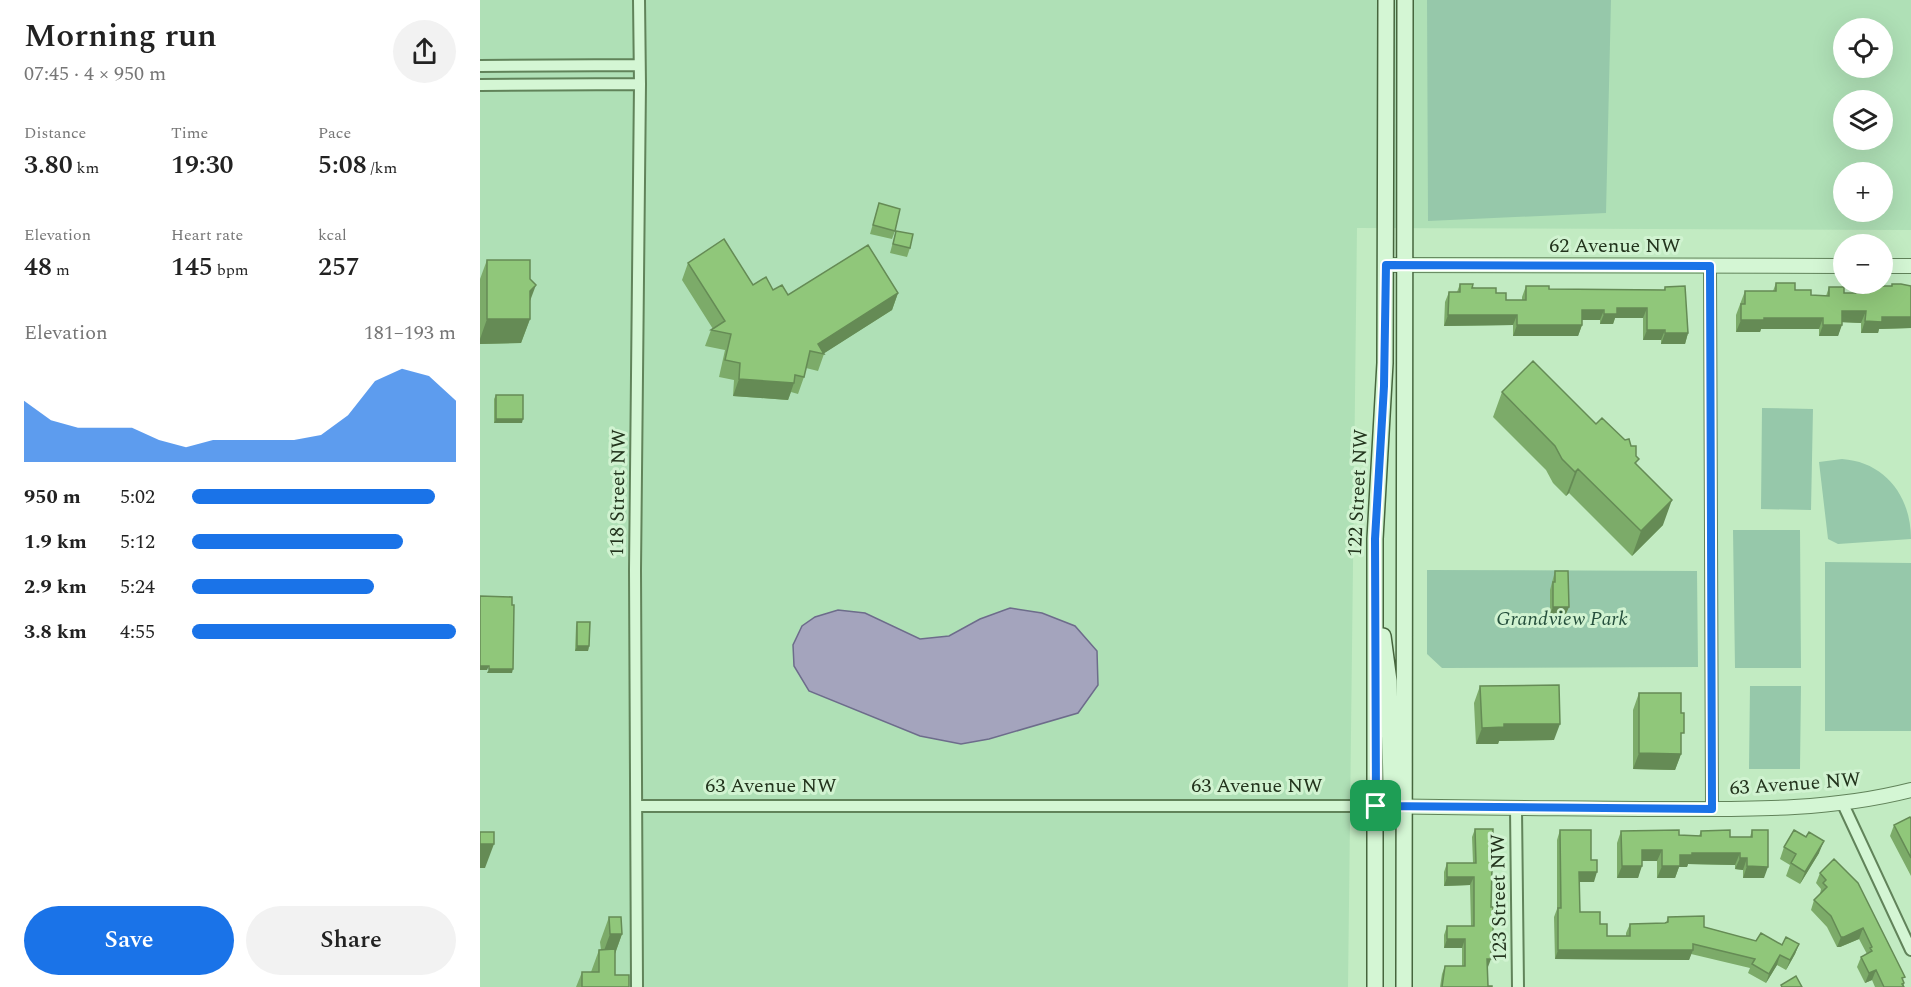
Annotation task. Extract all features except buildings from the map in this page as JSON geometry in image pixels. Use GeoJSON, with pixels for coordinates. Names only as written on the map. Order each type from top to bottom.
{"type":"FeatureCollection","features":[{"type":"Feature","properties":{"kind":"main road","name":"122 Street NW"},"geometry":{"type":"LineString","coordinates":[[1375,987],[1375,588],[1376,524],[1384,386],[1386,0]]}},
{"type":"Feature","properties":{"kind":"main road"},"geometry":{"type":"LineString","coordinates":[[1404,987],[1405,0]]}},
{"type":"Feature","properties":{"kind":"main road"},"geometry":{"type":"LineString","coordinates":[[1375,588],[1389,681],[1392,795],[1394,801],[1403,807]]}},
{"type":"Feature","properties":{"kind":"street","name":"118 Street NW"},"geometry":{"type":"LineString","coordinates":[[637,987],[635,570],[639,0]]}},
{"type":"Feature","properties":{"kind":"street"},"geometry":{"type":"LineString","coordinates":[[480,66],[639,65]]}},
{"type":"Feature","properties":{"kind":"street"},"geometry":{"type":"LineString","coordinates":[[480,85],[640,84]]}},
{"type":"Feature","properties":{"kind":"street","name":"62 Avenue NW"},"geometry":{"type":"LineString","coordinates":[[1386,265],[1833,266]]}},
{"type":"Feature","properties":{"kind":"street"},"geometry":{"type":"LineString","coordinates":[[1710,266],[1712,809]]}},
{"type":"Feature","properties":{"kind":"street"},"geometry":{"type":"LineString","coordinates":[[1893,266],[1911,266]]}},
{"type":"Feature","properties":{"kind":"street","name":"63 Avenue NW"},"geometry":{"type":"LineString","coordinates":[[637,806],[1376,806],[1712,809],[1776,808],[1842,802],[1911,790]]}},
{"type":"Feature","properties":{"kind":"street"},"geometry":{"type":"LineString","coordinates":[[1842,802],[1911,950]]}},
{"type":"Feature","properties":{"kind":"street","name":"123 Street NW"},"geometry":{"type":"LineString","coordinates":[[1516,808],[1518,987]]}},
{"type":"Feature","properties":{"kind":"green space"},"geometry":{"type":"Polygon","coordinates":[[[480,0],[1911,0],[1911,230],[1357,228],[1348,987],[480,987],[480,0]]]}},
{"type":"Feature","properties":{"kind":"green space"},"geometry":{"type":"Polygon","coordinates":[[[1427,0],[1611,0],[1606,213],[1428,221],[1427,0]]]}},
{"type":"Feature","properties":{"kind":"green space"},"geometry":{"type":"Polygon","coordinates":[[[1762,408],[1813,409],[1811,510],[1761,509],[1762,408]]]}},
{"type":"Feature","properties":{"kind":"green space"},"geometry":{"type":"Polygon","coordinates":[[[1842,459],[1871,467],[1893,484],[1906,509],[1911,539],[1838,544],[1828,539],[1819,462],[1842,459]]]}},
{"type":"Feature","properties":{"kind":"green space"},"geometry":{"type":"Polygon","coordinates":[[[1733,530],[1800,530],[1801,668],[1735,668],[1733,530]]]}},
{"type":"Feature","properties":{"kind":"green space"},"geometry":{"type":"Polygon","coordinates":[[[1825,562],[1911,563],[1911,731],[1825,731],[1825,562]]]}},
{"type":"Feature","properties":{"kind":"green space","name":"Grandview Park"},"geometry":{"type":"Polygon","coordinates":[[[1427,570],[1697,571],[1698,667],[1442,668],[1427,654],[1427,570]]]}},
{"type":"Feature","properties":{"kind":"green space"},"geometry":{"type":"Polygon","coordinates":[[[1750,686],[1801,686],[1800,769],[1749,769],[1750,686]]]}},
{"type":"Feature","properties":{"kind":"water"},"geometry":{"type":"Polygon","coordinates":[[[1010,608],[1042,613],[1075,626],[1097,651],[1098,685],[1078,713],[989,739],[961,744],[920,736],[809,691],[794,666],[793,645],[802,626],[815,617],[838,610],[865,613],[920,639],[949,636],[980,619],[1010,608]]]}},
{"type":"Feature","properties":{"kind":"route"},"geometry":{"type":"LineString","coordinates":[[1386,265],[1710,266],[1712,809],[1376,806],[1375,539],[1384,386],[1386,265]]}}]}
